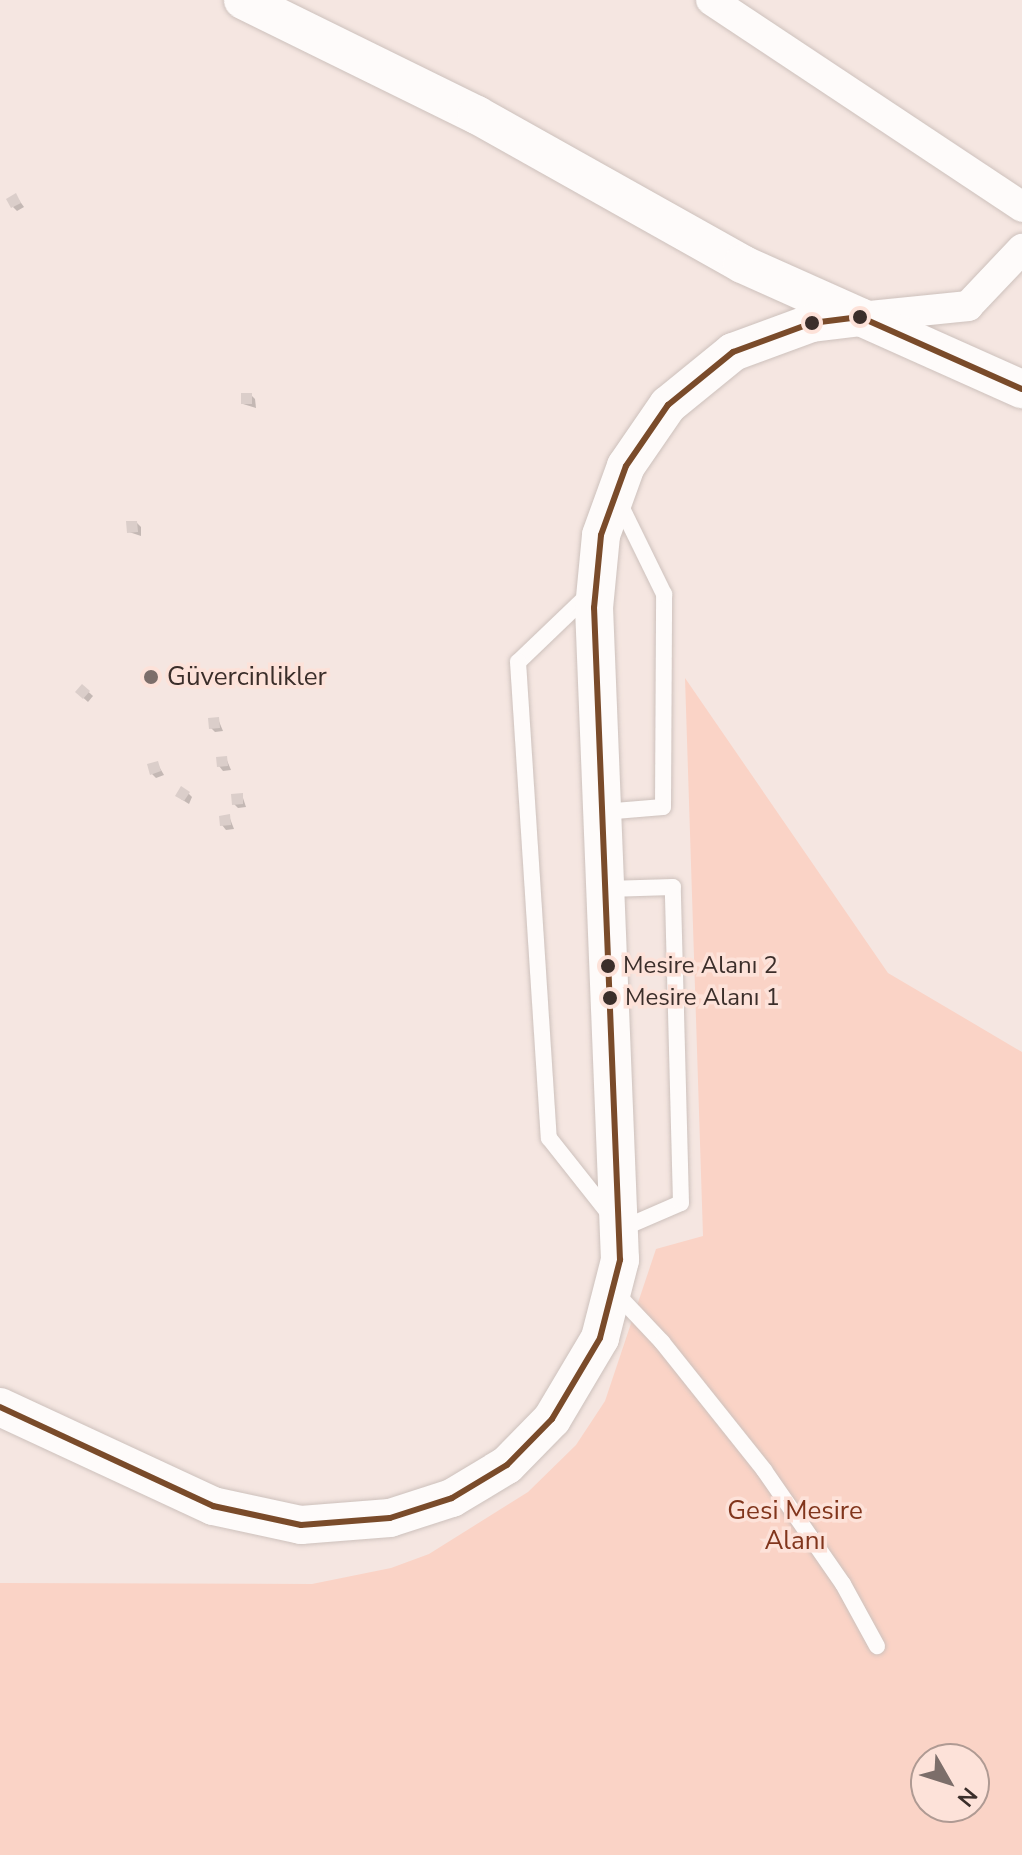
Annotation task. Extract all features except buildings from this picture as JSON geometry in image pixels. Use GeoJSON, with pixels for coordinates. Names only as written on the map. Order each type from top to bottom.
{"type":"FeatureCollection","features":[{"type":"Feature","properties":{"kind":"street"},"geometry":{"type":"LineString","coordinates":[[243,0],[477,115],[742,264],[1022,389]]}},
{"type":"Feature","properties":{"kind":"street"},"geometry":{"type":"LineString","coordinates":[[711,0],[1022,207]]}},
{"type":"Feature","properties":{"kind":"street"},"geometry":{"type":"LineString","coordinates":[[0,1407],[213,1506],[301,1525],[390,1518],[463,1492],[507,1465],[552,1419],[600,1338],[613,1290],[621,1229],[595,587],[601,535],[626,466],[668,405],[733,352],[812,323],[968,306],[1022,249]]}},
{"type":"Feature","properties":{"kind":"lane"},"geometry":{"type":"LineString","coordinates":[[603,812],[663,807],[664,594],[616,495]]}},
{"type":"Feature","properties":{"kind":"lane"},"geometry":{"type":"LineString","coordinates":[[595,587],[518,662],[549,1138],[621,1229],[681,1203],[673,887],[607,889]]}},
{"type":"Feature","properties":{"kind":"lane"},"geometry":{"type":"LineString","coordinates":[[613,1290],[662,1342],[764,1470],[843,1584],[877,1646]]}},
{"type":"Feature","properties":{"kind":"green space","name":"Gesi Mesire Alanı"},"geometry":{"type":"Polygon","coordinates":[[[685,678],[888,973],[1022,1052],[1022,1855],[0,1855],[0,1583],[312,1584],[391,1568],[429,1554],[528,1492],[576,1445],[605,1401],[656,1249],[703,1236],[685,678]]]}},
{"type":"Feature","properties":{"kind":"transit line"},"geometry":{"type":"LineString","coordinates":[[0,1407],[213,1506],[301,1525],[390,1518],[452,1498],[507,1465],[552,1419],[600,1338],[620,1260],[594,608],[601,535],[626,466],[668,405],[733,352],[812,323],[860,317],[1022,389]]}},
{"type":"Feature","properties":{"kind":"place","name":"Güvercinlikler"},"geometry":{"type":"Point","coordinates":[151,677]}},
{"type":"Feature","properties":{"kind":"place","name":"Mesire Alanı 2"},"geometry":{"type":"Point","coordinates":[608,966]}},
{"type":"Feature","properties":{"kind":"place","name":"Mesire Alanı 1"},"geometry":{"type":"Point","coordinates":[610,998]}}]}
